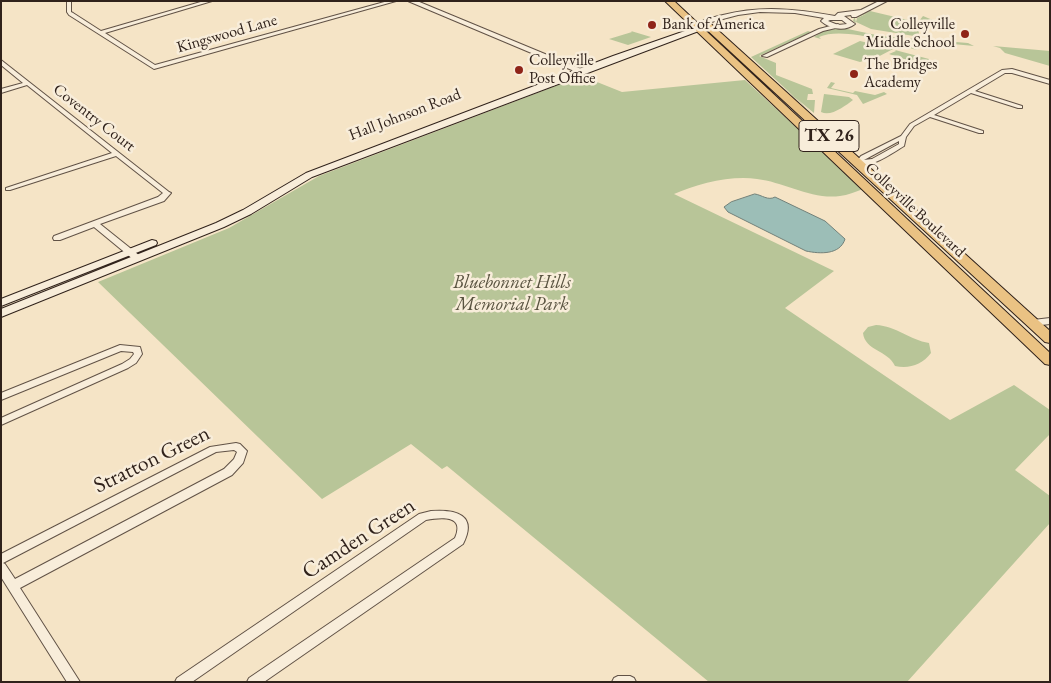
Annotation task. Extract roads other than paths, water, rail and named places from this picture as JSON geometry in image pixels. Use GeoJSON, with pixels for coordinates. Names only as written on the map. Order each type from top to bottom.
{"type":"FeatureCollection","features":[{"type":"Feature","properties":{"kind":"main road","name":"Colleyville Boulevard"},"geometry":{"type":"LineString","coordinates":[[669,1],[701,26],[858,163],[1050,339]]}},
{"type":"Feature","properties":{"kind":"main road","name":"Colleyville Boulevard"},"geometry":{"type":"LineString","coordinates":[[681,1],[701,26],[842,165],[1050,361]]}},
{"type":"Feature","properties":{"kind":"main road","name":"Hall Johnson Road"},"geometry":{"type":"LineString","coordinates":[[1,303],[238,216],[309,175],[581,69],[628,48],[701,26]]}},
{"type":"Feature","properties":{"kind":"main road","name":"Hall Johnson Road"},"geometry":{"type":"LineString","coordinates":[[581,69],[701,26]]}},
{"type":"Feature","properties":{"kind":"main road"},"geometry":{"type":"LineString","coordinates":[[616,58],[628,48]]}},
{"type":"Feature","properties":{"kind":"main road"},"geometry":{"type":"LineString","coordinates":[[842,165],[858,163]]}},
{"type":"Feature","properties":{"kind":"main road","name":"Hall Johnson Road"},"geometry":{"type":"LineString","coordinates":[[1,313],[133,255]]}},
{"type":"Feature","properties":{"kind":"street"},"geometry":{"type":"LineString","coordinates":[[68,1],[69,12],[100,33],[210,1]]}},
{"type":"Feature","properties":{"kind":"street","name":"Kingswood Lane"},"geometry":{"type":"LineString","coordinates":[[100,33],[154,67],[394,1]]}},
{"type":"Feature","properties":{"kind":"street"},"geometry":{"type":"LineString","coordinates":[[411,1],[516,39],[581,69]]}},
{"type":"Feature","properties":{"kind":"street"},"geometry":{"type":"LineString","coordinates":[[421,1],[508,41],[581,69]]}},
{"type":"Feature","properties":{"kind":"street"},"geometry":{"type":"LineString","coordinates":[[821,30],[825,22],[836,17],[860,12],[884,1]]}},
{"type":"Feature","properties":{"kind":"street","name":"Hall Johnson Road"},"geometry":{"type":"LineString","coordinates":[[701,26],[733,12],[792,12],[836,17]]}},
{"type":"Feature","properties":{"kind":"street","name":"Hall Johnson Road"},"geometry":{"type":"LineString","coordinates":[[792,12],[838,26]]}},
{"type":"Feature","properties":{"kind":"street"},"geometry":{"type":"LineString","coordinates":[[811,14],[836,16],[860,12]]}},
{"type":"Feature","properties":{"kind":"street"},"geometry":{"type":"LineString","coordinates":[[850,21],[860,12]]}},
{"type":"Feature","properties":{"kind":"street"},"geometry":{"type":"LineString","coordinates":[[836,17],[850,21]]}},
{"type":"Feature","properties":{"kind":"street"},"geometry":{"type":"LineString","coordinates":[[765,56],[821,30],[838,26],[850,26],[852,24],[850,21]]}},
{"type":"Feature","properties":{"kind":"street"},"geometry":{"type":"LineString","coordinates":[[508,41],[516,39]]}},
{"type":"Feature","properties":{"kind":"street","name":"Coventry Court"},"geometry":{"type":"LineString","coordinates":[[1,62],[167,193],[165,198],[94,224]]}},
{"type":"Feature","properties":{"kind":"street"},"geometry":{"type":"LineString","coordinates":[[858,163],[874,161],[891,151],[902,144],[903,137],[912,125],[1004,71],[1012,71],[1050,82]]}},
{"type":"Feature","properties":{"kind":"street"},"geometry":{"type":"LineString","coordinates":[[1,91],[28,83]]}},
{"type":"Feature","properties":{"kind":"street"},"geometry":{"type":"LineString","coordinates":[[970,91],[1020,107]]}},
{"type":"Feature","properties":{"kind":"street"},"geometry":{"type":"LineString","coordinates":[[929,115],[981,132]]}},
{"type":"Feature","properties":{"kind":"street"},"geometry":{"type":"LineString","coordinates":[[858,163],[863,157],[880,147],[903,137]]}},
{"type":"Feature","properties":{"kind":"street"},"geometry":{"type":"LineString","coordinates":[[880,147],[891,151]]}},
{"type":"Feature","properties":{"kind":"street"},"geometry":{"type":"LineString","coordinates":[[8,189],[116,154]]}},
{"type":"Feature","properties":{"kind":"street"},"geometry":{"type":"LineString","coordinates":[[57,238],[94,224],[133,255]]}},
{"type":"Feature","properties":{"kind":"street"},"geometry":{"type":"LineString","coordinates":[[1032,323],[1050,321]]}},
{"type":"Feature","properties":{"kind":"street"},"geometry":{"type":"LineString","coordinates":[[1,398],[120,348],[137,349],[138,354],[133,361],[125,366],[1,422]]}},
{"type":"Feature","properties":{"kind":"street","name":"Stratton Green"},"geometry":{"type":"LineString","coordinates":[[1,559],[214,448],[236,446],[242,451],[239,460],[228,472],[13,586]]}},
{"type":"Feature","properties":{"kind":"street","name":"Camden Green"},"geometry":{"type":"LineString","coordinates":[[181,682],[423,517],[440,513],[460,520],[464,525],[464,531],[458,541],[253,682]]}},
{"type":"Feature","properties":{"kind":"street"},"geometry":{"type":"LineString","coordinates":[[3,572],[74,682]]}},
{"type":"Feature","properties":{"kind":"street"},"geometry":{"type":"LineString","coordinates":[[618,682],[630,682]]}},
{"type":"Feature","properties":{"kind":"water"},"geometry":{"type":"Polygon","coordinates":[[[755,194],[767,198],[775,197],[825,221],[845,239],[839,248],[834,251],[817,253],[806,251],[728,212],[724,207],[731,202],[755,194]]]}},
{"type":"Feature","properties":{"kind":"place","name":"Bank of America"},"geometry":{"type":"Point","coordinates":[652,25]}},
{"type":"Feature","properties":{"kind":"place","name":"Colleyville Middle School"},"geometry":{"type":"Point","coordinates":[965,34]}},
{"type":"Feature","properties":{"kind":"place","name":"Colleyville Post Office"},"geometry":{"type":"Point","coordinates":[519,70]}},
{"type":"Feature","properties":{"kind":"place","name":"The Bridges Academy"},"geometry":{"type":"Point","coordinates":[854,74]}},
{"type":"Feature","properties":{"kind":"park label","name":"Bluebonnet Hills Memorial Park"},"geometry":{"type":"Point","coordinates":[512,294]}}]}
